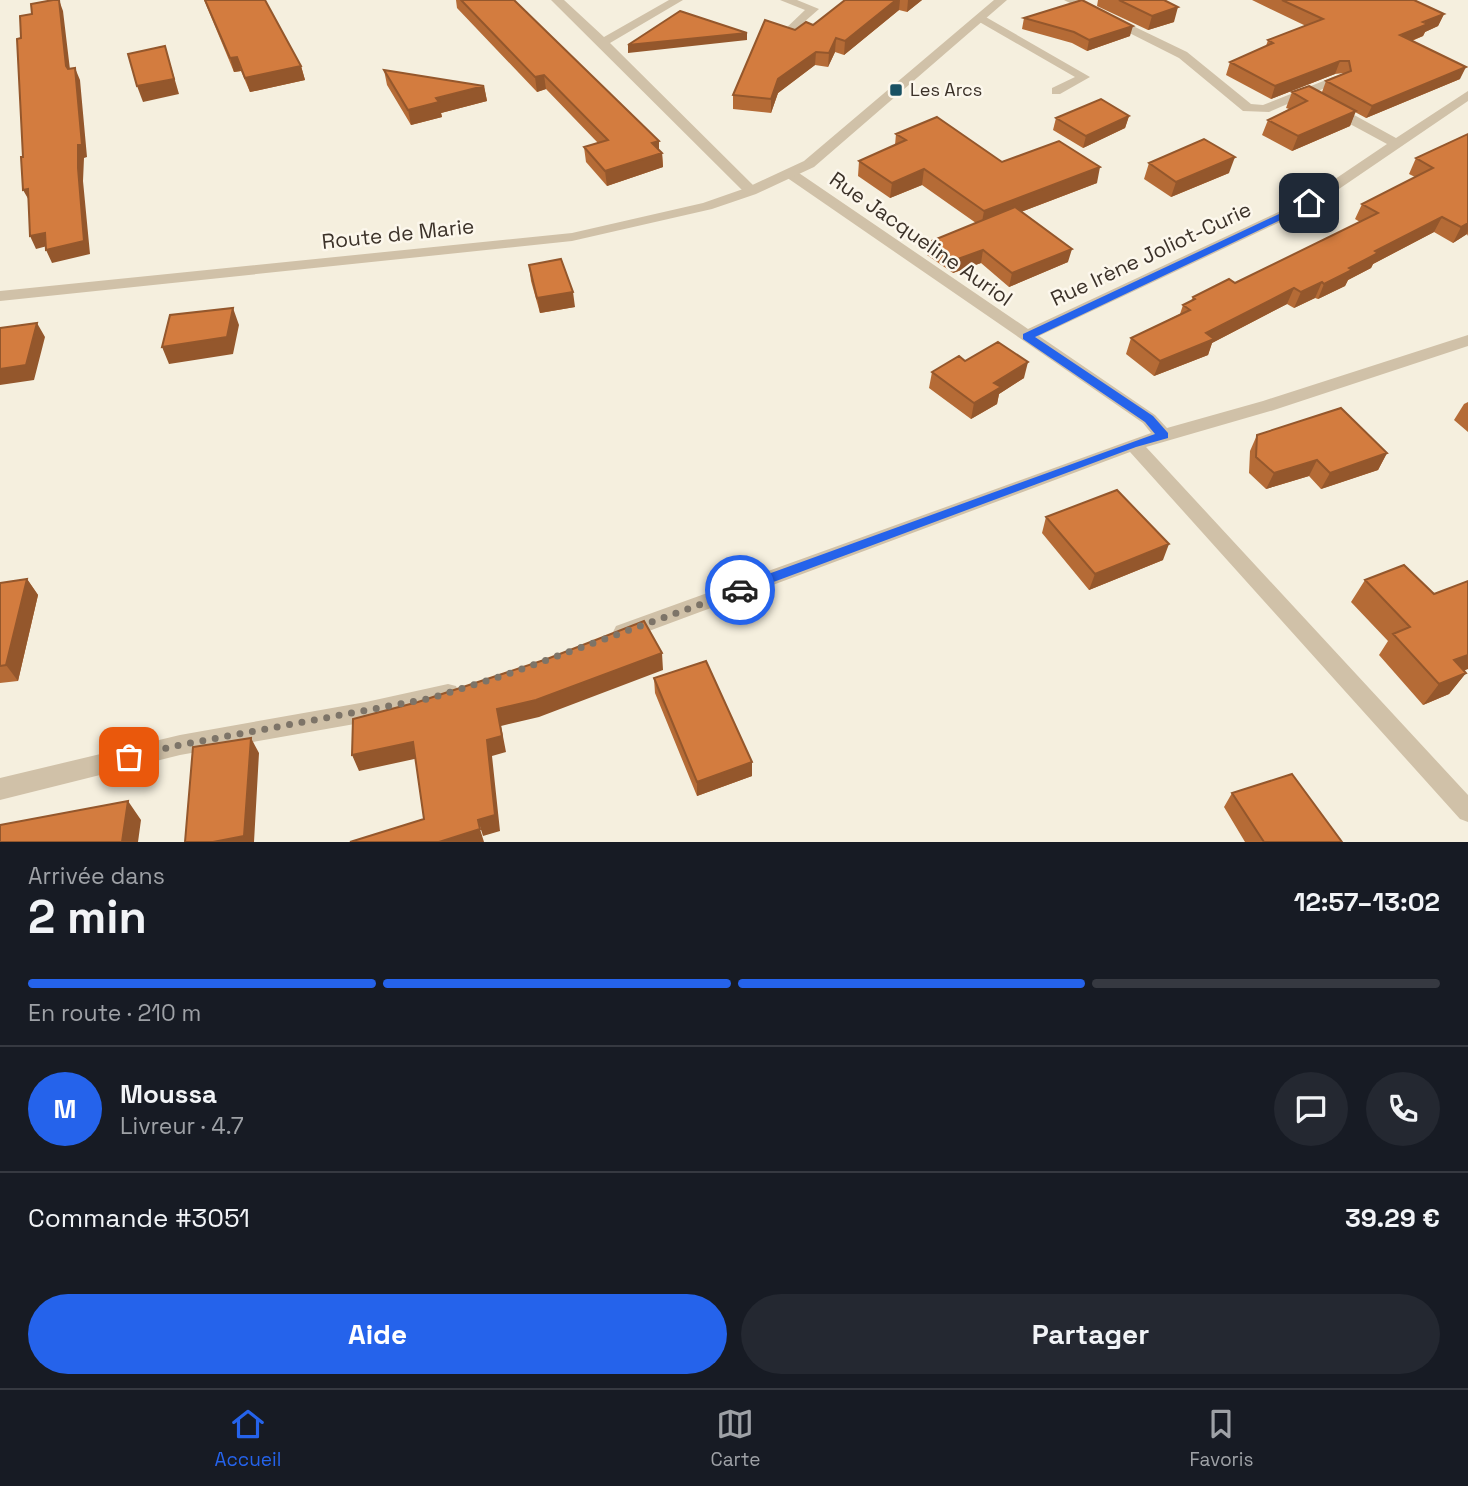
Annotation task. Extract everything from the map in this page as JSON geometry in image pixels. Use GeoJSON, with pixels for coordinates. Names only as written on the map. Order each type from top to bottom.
{"type":"FeatureCollection","features":[{"type":"Feature","properties":{"kind":"street"},"geometry":{"type":"LineString","coordinates":[[557,0],[603,42],[751,191]]}},
{"type":"Feature","properties":{"kind":"street"},"geometry":{"type":"LineString","coordinates":[[603,42],[677,0]]}},
{"type":"Feature","properties":{"kind":"street"},"geometry":{"type":"LineString","coordinates":[[786,0],[813,9],[787,33]]}},
{"type":"Feature","properties":{"kind":"street","name":"Route de Marie"},"geometry":{"type":"LineString","coordinates":[[0,296],[572,237],[707,206],[791,174],[831,147],[1002,0]]}},
{"type":"Feature","properties":{"kind":"street"},"geometry":{"type":"LineString","coordinates":[[1070,0],[1183,55],[1248,108],[1264,109],[1340,79]]}},
{"type":"Feature","properties":{"kind":"street"},"geometry":{"type":"LineString","coordinates":[[979,18],[1084,77],[1056,91]]}},
{"type":"Feature","properties":{"kind":"street"},"geometry":{"type":"LineString","coordinates":[[1307,94],[1396,143]]}},
{"type":"Feature","properties":{"kind":"street","name":"Rue Irène Joliot-Curie"},"geometry":{"type":"LineString","coordinates":[[1027,336],[1309,203],[1468,95]]}},
{"type":"Feature","properties":{"kind":"street","name":"Rue Jacqueline Auriol"},"geometry":{"type":"LineString","coordinates":[[791,174],[1149,419],[1164,436]]}},
{"type":"Feature","properties":{"kind":"street"},"geometry":{"type":"LineString","coordinates":[[610,637],[1133,444],[1268,406],[1468,340]]}},
{"type":"Feature","properties":{"kind":"street"},"geometry":{"type":"LineString","coordinates":[[1133,444],[1468,811]]}},
{"type":"Feature","properties":{"kind":"street"},"geometry":{"type":"LineString","coordinates":[[0,789],[180,745],[366,712],[432,698],[470,686]]}},
{"type":"Feature","properties":{"kind":"building"},"geometry":{"type":"Polygon","coordinates":[[[59,0],[66,66],[68,69],[75,68],[82,145],[78,145],[78,168],[84,241],[46,250],[45,233],[30,236],[28,189],[23,190],[17,39],[21,38],[20,16],[32,14],[31,4],[59,0]]]}},
{"type":"Feature","properties":{"kind":"building"},"geometry":{"type":"Polygon","coordinates":[[[205,0],[265,0],[301,66],[245,78],[237,57],[230,58],[205,0]]]}},
{"type":"Feature","properties":{"kind":"building"},"geometry":{"type":"Polygon","coordinates":[[[461,0],[514,0],[659,141],[652,143],[662,153],[605,171],[584,147],[608,140],[544,75],[535,77],[461,0]]]}},
{"type":"Feature","properties":{"kind":"building"},"geometry":{"type":"Polygon","coordinates":[[[845,0],[896,0],[845,41],[836,38],[829,53],[816,52],[778,79],[771,99],[733,95],[765,20],[795,30],[806,22],[813,25],[845,0]]]}},
{"type":"Feature","properties":{"kind":"building"},"geometry":{"type":"Polygon","coordinates":[[[1082,0],[1133,26],[1089,40],[1074,32],[1024,18],[1082,0]]]}},
{"type":"Feature","properties":{"kind":"building"},"geometry":{"type":"Polygon","coordinates":[[[1119,0],[1164,0],[1178,7],[1152,16],[1119,0]]]}},
{"type":"Feature","properties":{"kind":"building"},"geometry":{"type":"Polygon","coordinates":[[[1282,0],[1414,0],[1444,14],[1423,22],[1428,24],[1400,35],[1466,67],[1372,106],[1326,81],[1351,71],[1349,61],[1340,61],[1275,86],[1230,62],[1273,43],[1268,40],[1323,19],[1282,0]]]}},
{"type":"Feature","properties":{"kind":"building"},"geometry":{"type":"Polygon","coordinates":[[[680,11],[747,33],[628,45],[680,11]]]}},
{"type":"Feature","properties":{"kind":"building"},"geometry":{"type":"Polygon","coordinates":[[[165,46],[174,79],[137,86],[128,54],[165,46]]]}},
{"type":"Feature","properties":{"kind":"building"},"geometry":{"type":"Polygon","coordinates":[[[384,70],[484,86],[436,98],[439,102],[408,110],[384,70]]]}},
{"type":"Feature","properties":{"kind":"building"},"geometry":{"type":"Polygon","coordinates":[[[1309,86],[1356,111],[1298,136],[1268,120],[1307,101],[1292,92],[1309,86]]]}},
{"type":"Feature","properties":{"kind":"building"},"geometry":{"type":"Polygon","coordinates":[[[1101,99],[1129,116],[1086,136],[1056,118],[1101,99]]]}},
{"type":"Feature","properties":{"kind":"building"},"geometry":{"type":"Polygon","coordinates":[[[937,117],[1002,162],[1059,141],[1100,167],[984,211],[924,169],[892,183],[859,161],[906,140],[896,134],[937,117]]]}},
{"type":"Feature","properties":{"kind":"building"},"geometry":{"type":"Polygon","coordinates":[[[1468,134],[1468,223],[1461,227],[1442,217],[1375,251],[1378,253],[1349,268],[1352,270],[1301,292],[1294,288],[1206,333],[1214,339],[1160,361],[1131,338],[1190,310],[1183,305],[1195,299],[1193,297],[1229,279],[1235,283],[1378,213],[1362,204],[1433,168],[1416,158],[1468,134]]]}},
{"type":"Feature","properties":{"kind":"building"},"geometry":{"type":"Polygon","coordinates":[[[1204,139],[1235,157],[1176,182],[1149,163],[1204,139]]]}},
{"type":"Feature","properties":{"kind":"building"},"geometry":{"type":"Polygon","coordinates":[[[1015,207],[1072,249],[1012,273],[983,250],[955,260],[929,242],[1015,207]]]}},
{"type":"Feature","properties":{"kind":"building"},"geometry":{"type":"Polygon","coordinates":[[[561,259],[573,292],[537,298],[529,265],[561,259]]]}},
{"type":"Feature","properties":{"kind":"building"},"geometry":{"type":"Polygon","coordinates":[[[233,308],[227,337],[162,347],[170,315],[233,308]]]}},
{"type":"Feature","properties":{"kind":"building"},"geometry":{"type":"Polygon","coordinates":[[[37,323],[26,365],[0,369],[0,328],[37,323]]]}},
{"type":"Feature","properties":{"kind":"building"},"geometry":{"type":"Polygon","coordinates":[[[998,342],[1028,362],[994,383],[1001,387],[974,403],[932,372],[959,356],[965,361],[998,342]]]}},
{"type":"Feature","properties":{"kind":"building"},"geometry":{"type":"Polygon","coordinates":[[[1341,408],[1387,453],[1330,473],[1317,460],[1274,473],[1256,457],[1257,435],[1341,408]]]}},
{"type":"Feature","properties":{"kind":"building"},"geometry":{"type":"Polygon","coordinates":[[[1117,490],[1169,544],[1095,574],[1046,517],[1117,490]]]}},
{"type":"Feature","properties":{"kind":"building"},"geometry":{"type":"Polygon","coordinates":[[[1404,565],[1434,594],[1468,581],[1468,655],[1454,660],[1466,673],[1439,684],[1393,634],[1410,627],[1365,580],[1404,565]]]}},
{"type":"Feature","properties":{"kind":"building"},"geometry":{"type":"Polygon","coordinates":[[[27,579],[6,665],[0,666],[0,583],[27,579]]]}},
{"type":"Feature","properties":{"kind":"building"},"geometry":{"type":"Polygon","coordinates":[[[644,621],[662,653],[536,700],[497,709],[502,736],[487,740],[495,815],[478,820],[480,829],[439,842],[350,842],[424,819],[413,742],[352,755],[353,719],[418,702],[547,659],[644,621]]]}},
{"type":"Feature","properties":{"kind":"building"},"geometry":{"type":"Polygon","coordinates":[[[706,661],[752,762],[697,782],[654,678],[706,661]]]}},
{"type":"Feature","properties":{"kind":"building"},"geometry":{"type":"Polygon","coordinates":[[[251,738],[244,836],[213,842],[185,842],[193,747],[251,738]]]}},
{"type":"Feature","properties":{"kind":"building"},"geometry":{"type":"Polygon","coordinates":[[[1292,774],[1342,842],[1264,842],[1232,793],[1292,774]]]}},
{"type":"Feature","properties":{"kind":"building"},"geometry":{"type":"Polygon","coordinates":[[[128,801],[122,842],[0,842],[0,825],[128,801]]]}},
{"type":"Feature","properties":{"kind":"way so far"},"geometry":{"type":"LineString","coordinates":[[129,757],[432,698],[508,674],[740,590]]}},
{"type":"Feature","properties":{"kind":"place","name":"Les Arcs"},"geometry":{"type":"Point","coordinates":[896,90]}},
{"type":"Feature","properties":{"kind":"route"},"geometry":{"type":"LineString","coordinates":[[740,590],[1133,444],[1164,436],[1149,419],[1027,336],[1309,203]]}}]}
